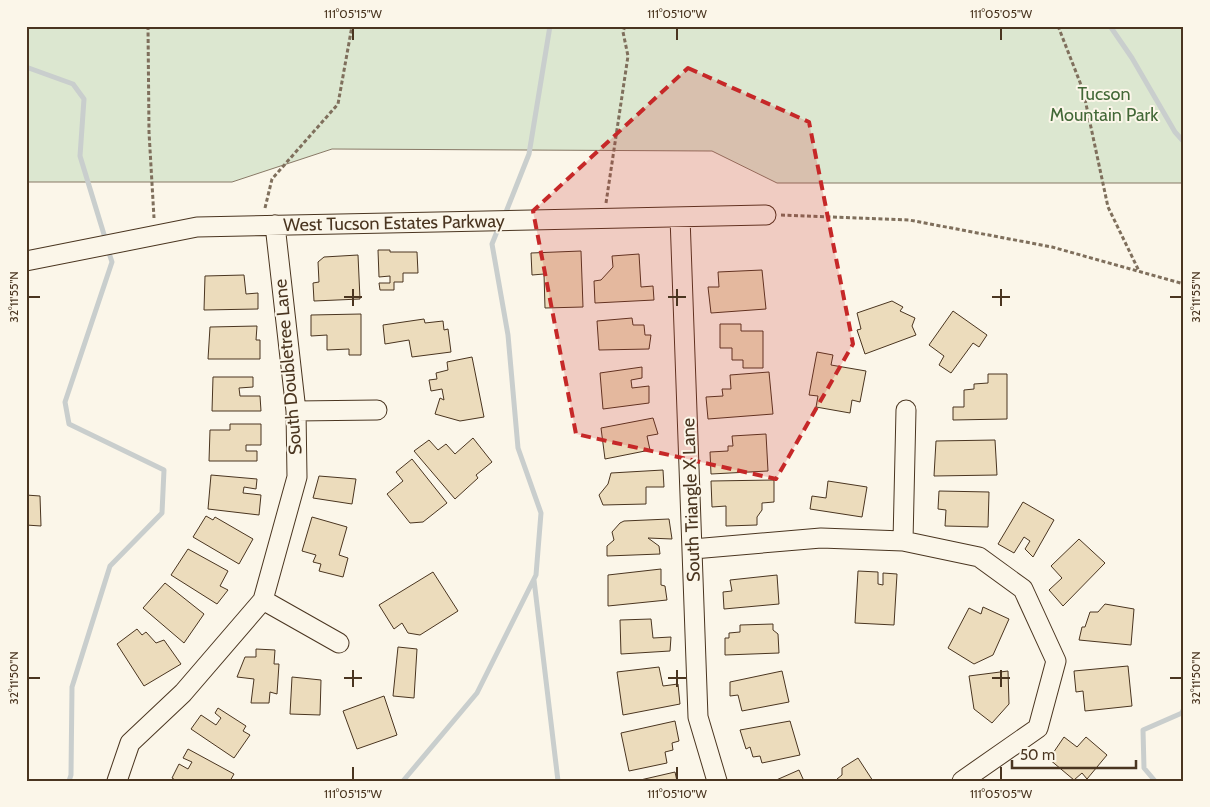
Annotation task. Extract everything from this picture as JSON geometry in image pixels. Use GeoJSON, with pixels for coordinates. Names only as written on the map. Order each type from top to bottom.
{"type":"FeatureCollection","features":[{"type":"Feature","properties":{"kind":"street","name":"West Tucson Estates Parkway"},"geometry":{"type":"LineString","coordinates":[[26,261],[198,227],[766,215]]}},
{"type":"Feature","properties":{"kind":"street","name":"South Triangle X Lane"},"geometry":{"type":"LineString","coordinates":[[680,217],[698,717],[717,781]]}},
{"type":"Feature","properties":{"kind":"street","name":"South Doubletree Lane"},"geometry":{"type":"LineString","coordinates":[[117,781],[130,743],[182,693],[262,600],[297,477],[296,412],[268,225]]}},
{"type":"Feature","properties":{"kind":"street"},"geometry":{"type":"LineString","coordinates":[[296,412],[377,410]]}},
{"type":"Feature","properties":{"kind":"street"},"geometry":{"type":"LineString","coordinates":[[903,541],[906,410]]}},
{"type":"Feature","properties":{"kind":"street"},"geometry":{"type":"LineString","coordinates":[[693,549],[821,538],[903,541],[978,557],[1023,589],[1056,661],[1038,728],[962,781]]}},
{"type":"Feature","properties":{"kind":"street"},"geometry":{"type":"LineString","coordinates":[[262,600],[339,643]]}},
{"type":"Feature","properties":{"kind":"path"},"geometry":{"type":"LineString","coordinates":[[148,26],[149,132],[155,236]]}},
{"type":"Feature","properties":{"kind":"path"},"geometry":{"type":"LineString","coordinates":[[268,225],[272,179],[338,104],[352,26]]}},
{"type":"Feature","properties":{"kind":"path"},"geometry":{"type":"LineString","coordinates":[[604,219],[628,56],[623,32],[625,26]]}},
{"type":"Feature","properties":{"kind":"path"},"geometry":{"type":"LineString","coordinates":[[1058,26],[1083,90],[1108,206],[1139,272]]}},
{"type":"Feature","properties":{"kind":"path"},"geometry":{"type":"LineString","coordinates":[[766,215],[909,220],[1052,247],[1184,284]]}},
{"type":"Feature","properties":{"kind":"highlighted area"},"geometry":{"type":"Polygon","coordinates":[[[688,68],[809,122],[853,344],[776,479],[576,434],[533,211],[688,68]]]}},
{"type":"Feature","properties":{"kind":"green space","name":"Tucson Mountain Park"},"geometry":{"type":"Polygon","coordinates":[[[26,26],[1184,26],[1184,183],[777,183],[712,151],[332,149],[232,182],[26,182],[26,26]]]}},
{"type":"Feature","properties":{"kind":"building"},"geometry":{"type":"Polygon","coordinates":[[[378,250],[417,252],[418,273],[403,273],[403,282],[394,282],[394,290],[380,290],[379,283],[390,283],[390,276],[379,277],[378,250]]]}},
{"type":"Feature","properties":{"kind":"building"},"geometry":{"type":"Polygon","coordinates":[[[581,251],[583,307],[545,308],[544,274],[532,275],[531,253],[581,251]]]}},
{"type":"Feature","properties":{"kind":"building"},"geometry":{"type":"Polygon","coordinates":[[[639,254],[641,287],[653,286],[654,300],[595,303],[594,281],[601,280],[613,267],[612,256],[639,254]]]}},
{"type":"Feature","properties":{"kind":"building"},"geometry":{"type":"Polygon","coordinates":[[[358,255],[360,299],[314,301],[313,283],[319,282],[318,262],[324,257],[358,255]]]}},
{"type":"Feature","properties":{"kind":"building"},"geometry":{"type":"Polygon","coordinates":[[[762,270],[766,309],[711,313],[708,287],[719,287],[718,272],[762,270]]]}},
{"type":"Feature","properties":{"kind":"building"},"geometry":{"type":"Polygon","coordinates":[[[244,275],[246,294],[258,293],[258,309],[204,310],[205,276],[244,275]]]}},
{"type":"Feature","properties":{"kind":"building"},"geometry":{"type":"Polygon","coordinates":[[[892,301],[903,307],[900,311],[915,318],[912,326],[916,335],[865,354],[857,330],[861,329],[857,313],[892,301]]]}},
{"type":"Feature","properties":{"kind":"building"},"geometry":{"type":"Polygon","coordinates":[[[953,311],[987,335],[979,347],[973,343],[951,373],[939,365],[944,356],[929,345],[953,311]]]}},
{"type":"Feature","properties":{"kind":"building"},"geometry":{"type":"Polygon","coordinates":[[[361,314],[361,355],[349,355],[349,349],[327,350],[327,335],[311,336],[311,315],[361,314]]]}},
{"type":"Feature","properties":{"kind":"building"},"geometry":{"type":"Polygon","coordinates":[[[632,318],[633,325],[644,325],[645,335],[651,335],[649,349],[599,350],[597,321],[632,318]]]}},
{"type":"Feature","properties":{"kind":"building"},"geometry":{"type":"Polygon","coordinates":[[[424,319],[425,323],[443,321],[444,330],[448,329],[451,352],[412,357],[409,340],[385,344],[383,325],[424,319]]]}},
{"type":"Feature","properties":{"kind":"building"},"geometry":{"type":"Polygon","coordinates":[[[720,324],[741,324],[741,331],[763,331],[763,368],[743,368],[743,360],[732,360],[732,348],[720,348],[720,324]]]}},
{"type":"Feature","properties":{"kind":"building"},"geometry":{"type":"Polygon","coordinates":[[[257,326],[256,340],[260,340],[260,359],[208,359],[210,327],[257,326]]]}},
{"type":"Feature","properties":{"kind":"building"},"geometry":{"type":"Polygon","coordinates":[[[817,352],[833,355],[831,365],[866,371],[860,402],[852,400],[850,413],[816,407],[818,396],[809,395],[817,352]]]}},
{"type":"Feature","properties":{"kind":"building"},"geometry":{"type":"Polygon","coordinates":[[[472,357],[484,417],[460,421],[435,414],[440,398],[444,400],[442,389],[431,391],[429,380],[437,379],[436,373],[448,370],[447,362],[472,357]]]}},
{"type":"Feature","properties":{"kind":"building"},"geometry":{"type":"Polygon","coordinates":[[[642,367],[642,378],[631,380],[632,388],[649,386],[649,403],[603,409],[600,373],[642,367]]]}},
{"type":"Feature","properties":{"kind":"building"},"geometry":{"type":"Polygon","coordinates":[[[769,372],[773,414],[708,419],[706,397],[723,396],[722,389],[731,389],[730,375],[769,372]]]}},
{"type":"Feature","properties":{"kind":"building"},"geometry":{"type":"Polygon","coordinates":[[[988,374],[1007,374],[1007,419],[953,420],[953,407],[964,407],[964,390],[974,389],[974,384],[988,383],[988,374]]]}},
{"type":"Feature","properties":{"kind":"building"},"geometry":{"type":"Polygon","coordinates":[[[213,377],[253,377],[253,387],[239,388],[240,396],[260,396],[261,411],[212,411],[213,377]]]}},
{"type":"Feature","properties":{"kind":"building"},"geometry":{"type":"Polygon","coordinates":[[[653,418],[658,434],[647,436],[650,450],[605,459],[601,428],[653,418]]]}},
{"type":"Feature","properties":{"kind":"building"},"geometry":{"type":"Polygon","coordinates":[[[230,424],[261,424],[261,445],[246,445],[246,451],[257,451],[257,461],[209,461],[210,430],[230,430],[230,424]]]}},
{"type":"Feature","properties":{"kind":"building"},"geometry":{"type":"Polygon","coordinates":[[[766,434],[768,471],[711,474],[710,452],[728,451],[728,446],[733,446],[732,436],[766,434]]]}},
{"type":"Feature","properties":{"kind":"building"},"geometry":{"type":"Polygon","coordinates":[[[473,438],[492,462],[476,475],[478,478],[455,499],[414,451],[429,440],[438,450],[446,444],[455,454],[473,438]]]}},
{"type":"Feature","properties":{"kind":"building"},"geometry":{"type":"Polygon","coordinates":[[[995,440],[997,475],[934,476],[936,441],[995,440]]]}},
{"type":"Feature","properties":{"kind":"building"},"geometry":{"type":"Polygon","coordinates":[[[412,459],[447,503],[423,522],[410,523],[387,494],[403,481],[396,472],[412,459]]]}},
{"type":"Feature","properties":{"kind":"building"},"geometry":{"type":"Polygon","coordinates":[[[663,470],[664,487],[646,487],[646,504],[603,505],[599,495],[608,484],[611,473],[663,470]]]}},
{"type":"Feature","properties":{"kind":"building"},"geometry":{"type":"Polygon","coordinates":[[[211,475],[257,479],[256,489],[244,487],[243,493],[261,495],[259,515],[208,509],[211,475]]]}},
{"type":"Feature","properties":{"kind":"building"},"geometry":{"type":"Polygon","coordinates":[[[319,476],[356,479],[352,504],[313,498],[319,476]]]}},
{"type":"Feature","properties":{"kind":"building"},"geometry":{"type":"Polygon","coordinates":[[[774,480],[774,502],[762,503],[762,510],[757,517],[757,525],[726,526],[726,506],[712,507],[711,481],[774,480]]]}},
{"type":"Feature","properties":{"kind":"building"},"geometry":{"type":"Polygon","coordinates":[[[828,481],[867,487],[862,517],[810,509],[812,496],[826,498],[828,481]]]}},
{"type":"Feature","properties":{"kind":"building"},"geometry":{"type":"Polygon","coordinates":[[[939,491],[989,492],[988,527],[945,526],[946,510],[938,509],[939,491]]]}},
{"type":"Feature","properties":{"kind":"building"},"geometry":{"type":"Polygon","coordinates":[[[26,495],[40,496],[41,526],[26,525],[26,495]]]}},
{"type":"Feature","properties":{"kind":"building"},"geometry":{"type":"Polygon","coordinates":[[[1023,502],[1054,520],[1033,557],[1025,549],[1030,541],[1024,537],[1014,553],[998,544],[1023,502]]]}},
{"type":"Feature","properties":{"kind":"building"},"geometry":{"type":"Polygon","coordinates":[[[206,516],[213,520],[215,517],[253,539],[239,564],[193,537],[206,516]]]}},
{"type":"Feature","properties":{"kind":"building"},"geometry":{"type":"Polygon","coordinates":[[[312,517],[347,527],[339,555],[348,558],[343,577],[319,571],[321,564],[313,562],[316,555],[302,551],[312,517]]]}},
{"type":"Feature","properties":{"kind":"building"},"geometry":{"type":"Polygon","coordinates":[[[669,519],[672,539],[648,538],[659,546],[660,554],[607,556],[607,546],[614,540],[612,532],[620,523],[624,521],[669,519]]]}},
{"type":"Feature","properties":{"kind":"building"},"geometry":{"type":"Polygon","coordinates":[[[1079,539],[1105,563],[1063,606],[1049,590],[1062,578],[1051,566],[1079,539]]]}},
{"type":"Feature","properties":{"kind":"building"},"geometry":{"type":"Polygon","coordinates":[[[188,549],[228,571],[220,586],[228,590],[217,604],[171,575],[188,549]]]}},
{"type":"Feature","properties":{"kind":"building"},"geometry":{"type":"Polygon","coordinates":[[[661,569],[661,585],[665,586],[667,600],[608,606],[608,575],[661,569]]]}},
{"type":"Feature","properties":{"kind":"building"},"geometry":{"type":"Polygon","coordinates":[[[858,571],[878,572],[878,584],[883,585],[883,573],[897,574],[894,625],[855,623],[858,571]]]}},
{"type":"Feature","properties":{"kind":"building"},"geometry":{"type":"Polygon","coordinates":[[[433,572],[458,611],[420,635],[408,633],[402,623],[394,629],[379,605],[433,572]]]}},
{"type":"Feature","properties":{"kind":"building"},"geometry":{"type":"Polygon","coordinates":[[[777,575],[779,604],[724,609],[723,592],[732,591],[730,580],[777,575]]]}},
{"type":"Feature","properties":{"kind":"building"},"geometry":{"type":"Polygon","coordinates":[[[165,583],[204,614],[184,643],[143,608],[165,583]]]}},
{"type":"Feature","properties":{"kind":"building"},"geometry":{"type":"Polygon","coordinates":[[[1105,604],[1134,609],[1131,645],[1079,640],[1082,627],[1085,627],[1090,612],[1098,612],[1105,604]]]}},
{"type":"Feature","properties":{"kind":"building"},"geometry":{"type":"Polygon","coordinates":[[[983,607],[1009,619],[993,655],[974,664],[948,648],[969,608],[981,614],[983,607]]]}},
{"type":"Feature","properties":{"kind":"building"},"geometry":{"type":"Polygon","coordinates":[[[651,619],[653,638],[671,637],[670,651],[621,654],[620,620],[651,619]]]}},
{"type":"Feature","properties":{"kind":"building"},"geometry":{"type":"Polygon","coordinates":[[[773,624],[773,630],[778,634],[779,653],[725,655],[725,638],[729,638],[729,633],[740,632],[740,625],[773,624]]]}},
{"type":"Feature","properties":{"kind":"building"},"geometry":{"type":"Polygon","coordinates":[[[137,629],[142,635],[146,632],[156,643],[164,640],[181,664],[144,686],[117,644],[137,629]]]}},
{"type":"Feature","properties":{"kind":"building"},"geometry":{"type":"Polygon","coordinates":[[[398,647],[417,649],[414,698],[393,696],[398,647]]]}},
{"type":"Feature","properties":{"kind":"building"},"geometry":{"type":"Polygon","coordinates":[[[256,649],[275,650],[274,664],[279,664],[277,694],[270,692],[269,703],[251,703],[254,679],[237,677],[245,657],[256,657],[256,649]]]}},
{"type":"Feature","properties":{"kind":"building"},"geometry":{"type":"Polygon","coordinates":[[[1128,666],[1132,706],[1085,711],[1083,691],[1076,692],[1074,671],[1128,666]]]}},
{"type":"Feature","properties":{"kind":"building"},"geometry":{"type":"Polygon","coordinates":[[[659,667],[663,686],[678,684],[680,704],[623,715],[617,672],[659,667]]]}},
{"type":"Feature","properties":{"kind":"building"},"geometry":{"type":"Polygon","coordinates":[[[782,671],[789,702],[742,711],[738,695],[730,696],[730,682],[782,671]]]}},
{"type":"Feature","properties":{"kind":"building"},"geometry":{"type":"Polygon","coordinates":[[[1008,671],[1009,704],[992,723],[974,709],[969,676],[1008,671]]]}},
{"type":"Feature","properties":{"kind":"building"},"geometry":{"type":"Polygon","coordinates":[[[292,677],[321,680],[320,715],[290,714],[292,677]]]}},
{"type":"Feature","properties":{"kind":"building"},"geometry":{"type":"Polygon","coordinates":[[[384,696],[397,735],[357,749],[343,711],[384,696]]]}},
{"type":"Feature","properties":{"kind":"building"},"geometry":{"type":"Polygon","coordinates":[[[218,708],[246,726],[243,731],[250,735],[234,758],[191,729],[201,715],[216,725],[221,718],[215,713],[218,708]]]}},
{"type":"Feature","properties":{"kind":"building"},"geometry":{"type":"Polygon","coordinates":[[[675,721],[679,741],[672,743],[673,750],[665,752],[667,763],[629,771],[621,733],[675,721]]]}},
{"type":"Feature","properties":{"kind":"building"},"geometry":{"type":"Polygon","coordinates":[[[790,721],[800,755],[762,763],[760,756],[753,757],[750,747],[746,749],[740,730],[790,721]]]}},
{"type":"Feature","properties":{"kind":"building"},"geometry":{"type":"Polygon","coordinates":[[[1064,737],[1077,747],[1086,737],[1107,755],[1087,779],[1082,773],[1074,780],[1049,759],[1064,737]]]}},
{"type":"Feature","properties":{"kind":"building"},"geometry":{"type":"Polygon","coordinates":[[[188,749],[234,774],[230,781],[177,781],[172,778],[179,764],[188,769],[192,762],[183,758],[188,749]]]}},
{"type":"Feature","properties":{"kind":"building"},"geometry":{"type":"Polygon","coordinates":[[[858,758],[873,781],[838,781],[837,779],[842,775],[842,768],[858,758]]]}},
{"type":"Feature","properties":{"kind":"building"},"geometry":{"type":"Polygon","coordinates":[[[799,770],[804,781],[774,781],[799,770]]]}},
{"type":"Feature","properties":{"kind":"building"},"geometry":{"type":"Polygon","coordinates":[[[675,772],[677,781],[636,781],[675,772]]]}},
{"type":"Feature","properties":{"kind":"waterway"},"geometry":{"type":"LineString","coordinates":[[504,217],[529,154],[550,26]]}},
{"type":"Feature","properties":{"kind":"waterway"},"geometry":{"type":"LineString","coordinates":[[1110,26],[1132,58],[1175,132],[1184,142]]}},
{"type":"Feature","properties":{"kind":"waterway"},"geometry":{"type":"LineString","coordinates":[[26,67],[73,84],[84,99],[80,156],[106,241]]}},
{"type":"Feature","properties":{"kind":"waterway"},"geometry":{"type":"LineString","coordinates":[[403,781],[477,693],[536,575],[541,513],[518,448],[508,335],[492,244],[500,224]]}},
{"type":"Feature","properties":{"kind":"waterway"},"geometry":{"type":"LineString","coordinates":[[69,781],[71,775],[72,687],[110,566],[162,513],[164,470],[69,424],[65,402],[112,262],[108,250]]}},
{"type":"Feature","properties":{"kind":"waterway"},"geometry":{"type":"LineString","coordinates":[[534,580],[558,781]]}},
{"type":"Feature","properties":{"kind":"waterway"},"geometry":{"type":"LineString","coordinates":[[1155,781],[1144,768],[1143,730],[1182,713],[1184,708]]}}]}
